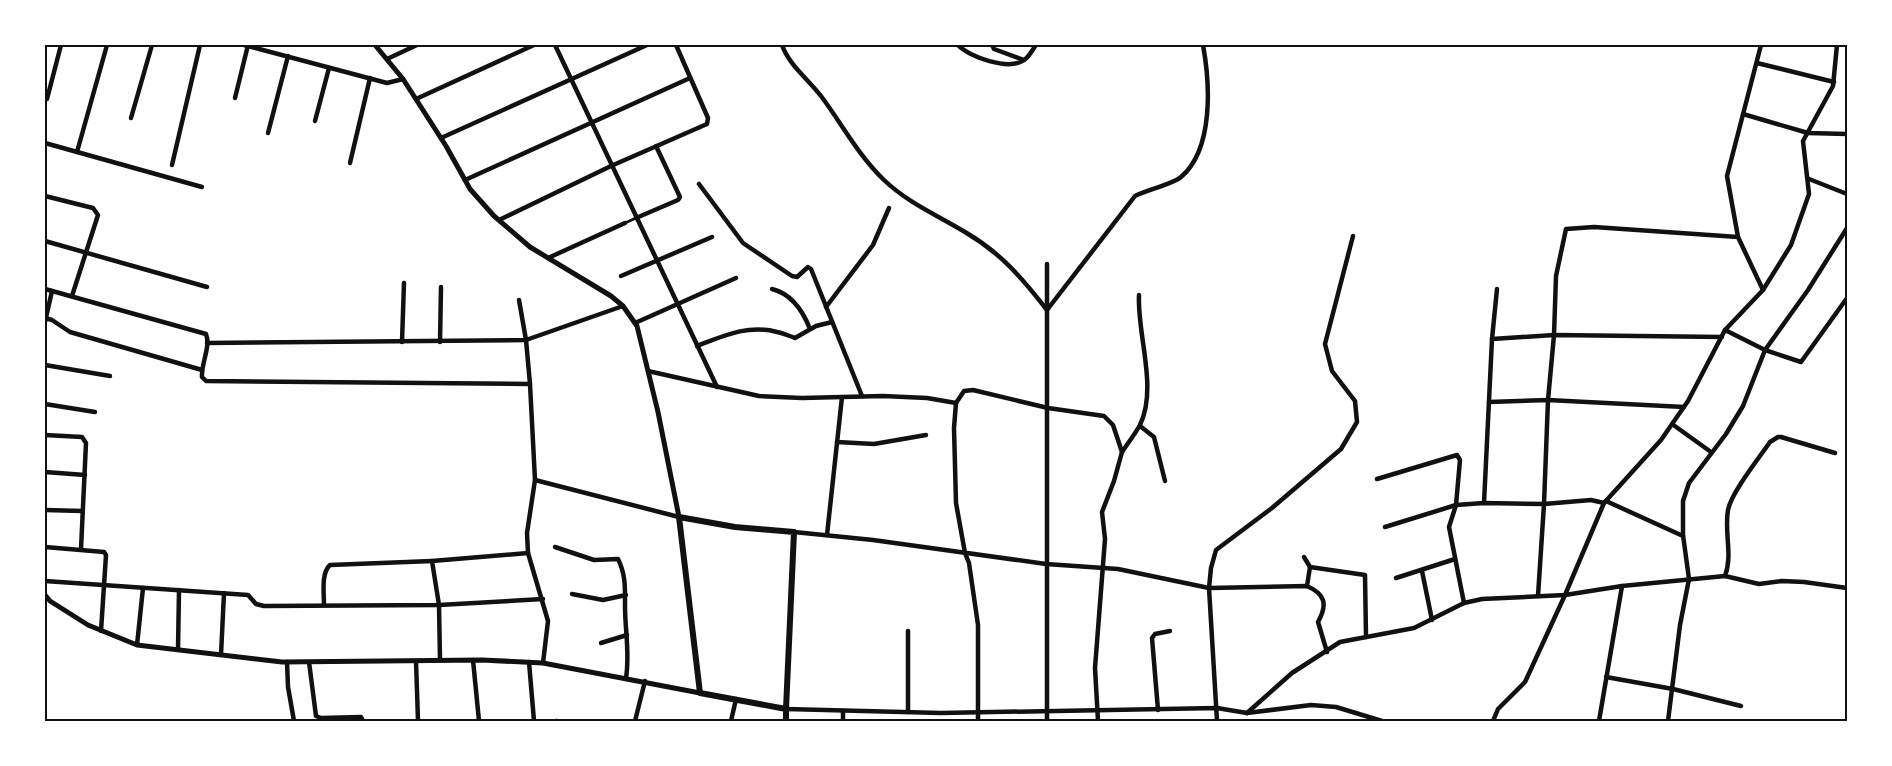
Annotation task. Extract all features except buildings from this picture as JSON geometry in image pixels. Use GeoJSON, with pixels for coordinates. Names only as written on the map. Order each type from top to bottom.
{"type":"FeatureCollection","features":[{"type":"Feature","properties":{"kind":"main road"},"geometry":{"type":"LineString","coordinates":[[786,709],[700,693],[679,517],[735,527],[794,532],[786,721]]}},
{"type":"Feature","properties":{"kind":"street"},"geometry":{"type":"LineString","coordinates":[[47,99],[61,45]]}},
{"type":"Feature","properties":{"kind":"street"},"geometry":{"type":"LineString","coordinates":[[77,152],[107,45]]}},
{"type":"Feature","properties":{"kind":"street"},"geometry":{"type":"LineString","coordinates":[[131,118],[152,45]]}},
{"type":"Feature","properties":{"kind":"street"},"geometry":{"type":"LineString","coordinates":[[172,165],[200,45]]}},
{"type":"Feature","properties":{"kind":"street"},"geometry":{"type":"LineString","coordinates":[[234,98],[247,45],[387,82],[403,79]]}},
{"type":"Feature","properties":{"kind":"street"},"geometry":{"type":"LineString","coordinates":[[375,45],[403,79],[471,189],[499,220],[531,247],[610,296],[623,306],[635,322],[648,371],[679,517],[536,480]]}},
{"type":"Feature","properties":{"kind":"street"},"geometry":{"type":"LineString","coordinates":[[387,59],[417,45]]}},
{"type":"Feature","properties":{"kind":"street"},"geometry":{"type":"LineString","coordinates":[[416,99],[534,45]]}},
{"type":"Feature","properties":{"kind":"street"},"geometry":{"type":"LineString","coordinates":[[555,45],[717,387]]}},
{"type":"Feature","properties":{"kind":"street"},"geometry":{"type":"LineString","coordinates":[[441,138],[648,45]]}},
{"type":"Feature","properties":{"kind":"street"},"geometry":{"type":"LineString","coordinates":[[499,220],[611,166],[707,124],[708,118],[676,45]]}},
{"type":"Feature","properties":{"kind":"street"},"geometry":{"type":"LineString","coordinates":[[782,45],[795,66],[820,94],[861,155],[884,180],[913,204],[966,232],[992,250],[1015,269],[1047,310]]}},
{"type":"Feature","properties":{"kind":"street"},"geometry":{"type":"LineString","coordinates":[[958,45],[963,51],[998,63],[1011,64],[1024,60],[1036,45]]}},
{"type":"Feature","properties":{"kind":"street"},"geometry":{"type":"LineString","coordinates":[[992,45],[994,49],[1024,60]]}},
{"type":"Feature","properties":{"kind":"street"},"geometry":{"type":"LineString","coordinates":[[1047,310],[1135,196],[1173,182],[1193,165],[1202,141],[1208,98],[1209,75],[1203,45]]}},
{"type":"Feature","properties":{"kind":"street"},"geometry":{"type":"LineString","coordinates":[[1761,45],[1727,176],[1738,237],[1763,290]]}},
{"type":"Feature","properties":{"kind":"street"},"geometry":{"type":"LineString","coordinates":[[1493,721],[1498,709],[1525,682],[1566,595],[1605,502],[1661,440],[1684,407],[1725,330],[1763,290],[1791,244],[1809,195],[1803,141],[1834,82],[1837,45]]}},
{"type":"Feature","properties":{"kind":"street"},"geometry":{"type":"LineString","coordinates":[[268,133],[288,56]]}},
{"type":"Feature","properties":{"kind":"street"},"geometry":{"type":"LineString","coordinates":[[1757,63],[1834,82]]}},
{"type":"Feature","properties":{"kind":"street"},"geometry":{"type":"LineString","coordinates":[[315,121],[329,68]]}},
{"type":"Feature","properties":{"kind":"street"},"geometry":{"type":"LineString","coordinates":[[350,163],[370,78]]}},
{"type":"Feature","properties":{"kind":"street"},"geometry":{"type":"LineString","coordinates":[[465,180],[690,78]]}},
{"type":"Feature","properties":{"kind":"street"},"geometry":{"type":"LineString","coordinates":[[1743,114],[1808,133],[1847,134]]}},
{"type":"Feature","properties":{"kind":"street"},"geometry":{"type":"LineString","coordinates":[[45,143],[202,188]]}},
{"type":"Feature","properties":{"kind":"street"},"geometry":{"type":"LineString","coordinates":[[549,258],[678,200],[680,197],[656,146]]}},
{"type":"Feature","properties":{"kind":"street"},"geometry":{"type":"LineString","coordinates":[[1809,179],[1847,195]]}},
{"type":"Feature","properties":{"kind":"street"},"geometry":{"type":"LineString","coordinates":[[699,184],[743,243],[792,276],[797,277],[808,267],[811,269],[862,396]]}},
{"type":"Feature","properties":{"kind":"street"},"geometry":{"type":"LineString","coordinates":[[45,196],[96,211],[98,215],[72,296]]}},
{"type":"Feature","properties":{"kind":"street"},"geometry":{"type":"LineString","coordinates":[[826,307],[873,245],[889,208]]}},
{"type":"Feature","properties":{"kind":"street"},"geometry":{"type":"LineString","coordinates":[[1538,596],[1556,276],[1566,229],[1594,227],[1738,237]]}},
{"type":"Feature","properties":{"kind":"street"},"geometry":{"type":"LineString","coordinates":[[1668,721],[1680,625],[1689,579],[1683,536],[1683,501],[1689,483],[1726,434],[1743,406],[1765,350],[1808,290],[1847,228]]}},
{"type":"Feature","properties":{"kind":"street"},"geometry":{"type":"LineString","coordinates":[[1217,721],[1209,588],[1216,550],[1272,508],[1341,449],[1357,422],[1355,402],[1332,371],[1325,344],[1353,236]]}},
{"type":"Feature","properties":{"kind":"street"},"geometry":{"type":"LineString","coordinates":[[621,276],[712,237]]}},
{"type":"Feature","properties":{"kind":"street"},"geometry":{"type":"LineString","coordinates":[[45,241],[207,287]]}},
{"type":"Feature","properties":{"kind":"street"},"geometry":{"type":"LineString","coordinates":[[1047,264],[1047,721]]}},
{"type":"Feature","properties":{"kind":"street"},"geometry":{"type":"LineString","coordinates":[[635,322],[736,278]]}},
{"type":"Feature","properties":{"kind":"street"},"geometry":{"type":"LineString","coordinates":[[402,342],[404,283]]}},
{"type":"Feature","properties":{"kind":"street"},"geometry":{"type":"LineString","coordinates":[[440,342],[441,287]]}},
{"type":"Feature","properties":{"kind":"street"},"geometry":{"type":"LineString","coordinates":[[45,289],[201,331],[207,336],[202,377],[210,382],[530,384]]}},
{"type":"Feature","properties":{"kind":"street"},"geometry":{"type":"LineString","coordinates":[[772,289],[783,292],[795,304],[810,329]]}},
{"type":"Feature","properties":{"kind":"street"},"geometry":{"type":"LineString","coordinates":[[1484,503],[1492,339],[1497,289]]}},
{"type":"Feature","properties":{"kind":"street"},"geometry":{"type":"LineString","coordinates":[[52,291],[45,320],[52,320],[70,332],[202,370]]}},
{"type":"Feature","properties":{"kind":"street"},"geometry":{"type":"LineString","coordinates":[[1098,721],[1095,668],[1105,539],[1102,512],[1122,452],[1140,426],[1148,381],[1138,294]]}},
{"type":"Feature","properties":{"kind":"street"},"geometry":{"type":"LineString","coordinates":[[1725,330],[1765,350],[1801,362],[1847,298]]}},
{"type":"Feature","properties":{"kind":"street"},"geometry":{"type":"LineString","coordinates":[[519,300],[526,340],[536,480],[527,533],[528,553],[548,621],[543,663]]}},
{"type":"Feature","properties":{"kind":"street"},"geometry":{"type":"LineString","coordinates":[[207,343],[526,340],[623,306]]}},
{"type":"Feature","properties":{"kind":"street"},"geometry":{"type":"LineString","coordinates":[[697,346],[751,328],[776,331],[795,338],[802,336],[810,329],[832,322]]}},
{"type":"Feature","properties":{"kind":"street"},"geometry":{"type":"LineString","coordinates":[[1492,339],[1554,335],[1722,337]]}},
{"type":"Feature","properties":{"kind":"street"},"geometry":{"type":"LineString","coordinates":[[45,365],[110,376]]}},
{"type":"Feature","properties":{"kind":"street"},"geometry":{"type":"LineString","coordinates":[[648,371],[759,396],[927,398],[956,403]]}},
{"type":"Feature","properties":{"kind":"street"},"geometry":{"type":"LineString","coordinates":[[978,721],[978,625],[969,563],[956,503],[954,428],[956,403],[964,392],[973,390],[1048,408],[1104,416],[1113,425],[1122,452]]}},
{"type":"Feature","properties":{"kind":"street"},"geometry":{"type":"LineString","coordinates":[[827,535],[842,397]]}},
{"type":"Feature","properties":{"kind":"street"},"geometry":{"type":"LineString","coordinates":[[1489,402],[1548,400],[1684,407]]}},
{"type":"Feature","properties":{"kind":"street"},"geometry":{"type":"LineString","coordinates":[[45,404],[95,412]]}},
{"type":"Feature","properties":{"kind":"street"},"geometry":{"type":"LineString","coordinates":[[1672,424],[1711,452]]}},
{"type":"Feature","properties":{"kind":"street"},"geometry":{"type":"LineString","coordinates":[[1140,426],[1154,437],[1165,481]]}},
{"type":"Feature","properties":{"kind":"street"},"geometry":{"type":"LineString","coordinates":[[45,435],[85,439],[81,549]]}},
{"type":"Feature","properties":{"kind":"street"},"geometry":{"type":"LineString","coordinates":[[837,442],[874,444],[926,435]]}},
{"type":"Feature","properties":{"kind":"street"},"geometry":{"type":"LineString","coordinates":[[1725,576],[1728,567],[1727,518],[1730,502],[1770,441],[1781,437],[1835,453]]}},
{"type":"Feature","properties":{"kind":"street"},"geometry":{"type":"LineString","coordinates":[[1377,480],[1457,455],[1460,460],[1456,505],[1449,527],[1464,603]]}},
{"type":"Feature","properties":{"kind":"street"},"geometry":{"type":"LineString","coordinates":[[45,472],[85,475]]}},
{"type":"Feature","properties":{"kind":"street"},"geometry":{"type":"LineString","coordinates":[[1385,527],[1456,505],[1544,504],[1591,500],[1605,502],[1683,536]]}},
{"type":"Feature","properties":{"kind":"street"},"geometry":{"type":"LineString","coordinates":[[45,510],[82,511]]}},
{"type":"Feature","properties":{"kind":"street"},"geometry":{"type":"LineString","coordinates":[[794,532],[1046,564],[1118,569],[1209,588],[1306,586],[1318,590],[1323,599],[1322,614],[1318,622],[1327,652]]}},
{"type":"Feature","properties":{"kind":"street"},"geometry":{"type":"LineString","coordinates":[[45,547],[104,552],[106,555],[101,631]]}},
{"type":"Feature","properties":{"kind":"street"},"geometry":{"type":"LineString","coordinates":[[555,547],[594,560],[618,559],[626,585],[629,660],[626,678]]}},
{"type":"Feature","properties":{"kind":"street"},"geometry":{"type":"LineString","coordinates":[[324,605],[325,573],[330,565],[433,561],[528,553]]}},
{"type":"Feature","properties":{"kind":"street"},"geometry":{"type":"LineString","coordinates":[[1304,557],[1310,567],[1306,586]]}},
{"type":"Feature","properties":{"kind":"street"},"geometry":{"type":"LineString","coordinates":[[1396,578],[1455,560]]}},
{"type":"Feature","properties":{"kind":"street"},"geometry":{"type":"LineString","coordinates":[[433,561],[439,605],[440,660]]}},
{"type":"Feature","properties":{"kind":"street"},"geometry":{"type":"LineString","coordinates":[[1310,567],[1365,575],[1366,637]]}},
{"type":"Feature","properties":{"kind":"street"},"geometry":{"type":"LineString","coordinates":[[1422,571],[1432,620]]}},
{"type":"Feature","properties":{"kind":"street"},"geometry":{"type":"LineString","coordinates":[[1247,713],[1292,673],[1340,642],[1414,628],[1464,603],[1482,599],[1566,595],[1622,586],[1725,576],[1759,584],[1782,581],[1847,588]]}},
{"type":"Feature","properties":{"kind":"street"},"geometry":{"type":"LineString","coordinates":[[45,581],[248,595],[260,605],[439,605],[543,599]]}},
{"type":"Feature","properties":{"kind":"street"},"geometry":{"type":"LineString","coordinates":[[1599,721],[1622,586]]}},
{"type":"Feature","properties":{"kind":"street"},"geometry":{"type":"LineString","coordinates":[[137,645],[142,588]]}},
{"type":"Feature","properties":{"kind":"street"},"geometry":{"type":"LineString","coordinates":[[178,650],[179,590]]}},
{"type":"Feature","properties":{"kind":"street"},"geometry":{"type":"LineString","coordinates":[[221,655],[224,593]]}},
{"type":"Feature","properties":{"kind":"street"},"geometry":{"type":"LineString","coordinates":[[572,594],[603,600],[626,595]]}},
{"type":"Feature","properties":{"kind":"street"},"geometry":{"type":"LineString","coordinates":[[45,595],[50,601],[101,631],[137,645],[287,662],[472,660],[543,663],[700,693]]}},
{"type":"Feature","properties":{"kind":"street"},"geometry":{"type":"LineString","coordinates":[[908,631],[908,712]]}},
{"type":"Feature","properties":{"kind":"street"},"geometry":{"type":"LineString","coordinates":[[1158,710],[1153,636],[1170,631]]}},
{"type":"Feature","properties":{"kind":"street"},"geometry":{"type":"LineString","coordinates":[[601,643],[627,635]]}},
{"type":"Feature","properties":{"kind":"street"},"geometry":{"type":"LineString","coordinates":[[472,660],[479,721]]}},
{"type":"Feature","properties":{"kind":"street"},"geometry":{"type":"LineString","coordinates":[[416,661],[418,721]]}},
{"type":"Feature","properties":{"kind":"street"},"geometry":{"type":"LineString","coordinates":[[287,662],[288,687],[294,721]]}},
{"type":"Feature","properties":{"kind":"street"},"geometry":{"type":"LineString","coordinates":[[309,662],[316,716],[330,719],[361,717],[363,721]]}},
{"type":"Feature","properties":{"kind":"street"},"geometry":{"type":"LineString","coordinates":[[529,662],[534,721]]}},
{"type":"Feature","properties":{"kind":"street"},"geometry":{"type":"LineString","coordinates":[[1606,677],[1673,689],[1741,706]]}},
{"type":"Feature","properties":{"kind":"street"},"geometry":{"type":"LineString","coordinates":[[635,721],[645,681]]}},
{"type":"Feature","properties":{"kind":"street"},"geometry":{"type":"LineString","coordinates":[[731,721],[736,699]]}},
{"type":"Feature","properties":{"kind":"street"},"geometry":{"type":"LineString","coordinates":[[786,709],[1047,712],[1217,708],[1247,713],[1311,705],[1336,707],[1364,719],[1382,721]]}},
{"type":"Feature","properties":{"kind":"street"},"geometry":{"type":"LineString","coordinates":[[843,711],[843,721]]}}]}
